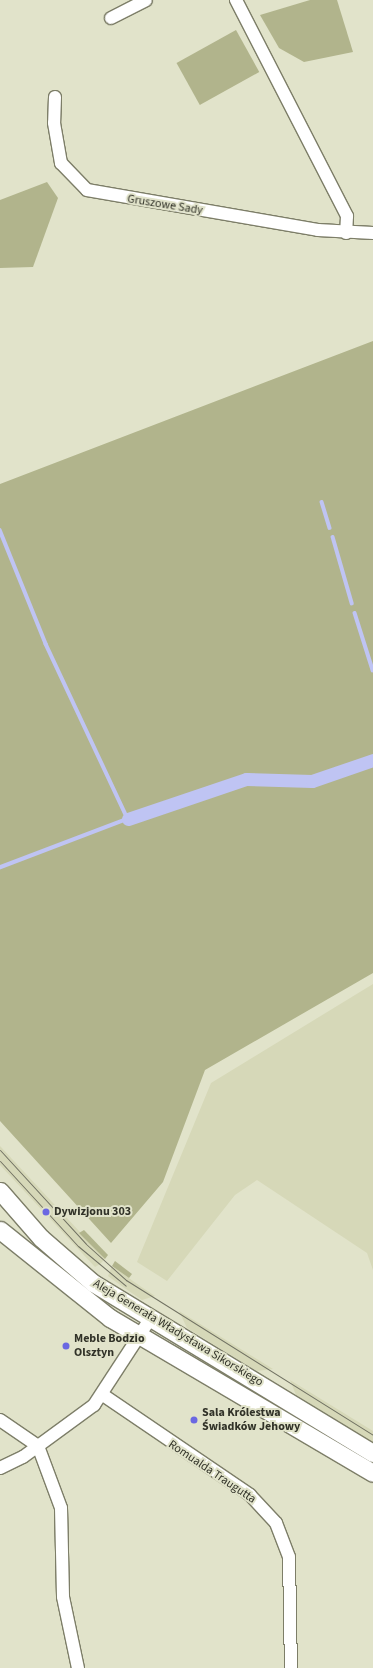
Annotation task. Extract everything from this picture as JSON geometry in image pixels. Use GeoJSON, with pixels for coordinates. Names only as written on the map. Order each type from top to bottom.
{"type":"FeatureCollection","features":[{"type":"Feature","properties":{"kind":"main road","name":"Aleja Generała Władysława Sikorskiego"},"geometry":{"type":"LineString","coordinates":[[0,1191],[67,1263],[150,1319],[373,1453]]}},
{"type":"Feature","properties":{"kind":"main road","name":"Aleja Generała Władysława Sikorskiego"},"geometry":{"type":"LineString","coordinates":[[0,1230],[34,1260],[139,1336],[373,1473]]}},
{"type":"Feature","properties":{"kind":"street"},"geometry":{"type":"LineString","coordinates":[[111,18],[146,0]]}},
{"type":"Feature","properties":{"kind":"street"},"geometry":{"type":"LineString","coordinates":[[236,0],[347,216],[346,233]]}},
{"type":"Feature","properties":{"kind":"street","name":"Gruszowe Sady"},"geometry":{"type":"LineString","coordinates":[[55,97],[54,123],[61,163],[87,190],[133,200],[346,233],[373,233]]}},
{"type":"Feature","properties":{"kind":"street"},"geometry":{"type":"LineString","coordinates":[[139,1336],[150,1319]]}},
{"type":"Feature","properties":{"kind":"street","name":"Aleja Generała Władysława Sikorskiego"},"geometry":{"type":"LineString","coordinates":[[103,1395],[139,1336]]}},
{"type":"Feature","properties":{"kind":"street"},"geometry":{"type":"LineString","coordinates":[[0,1468],[38,1446],[103,1395]]}},
{"type":"Feature","properties":{"kind":"street","name":"Romualda Traugutta"},"geometry":{"type":"LineString","coordinates":[[103,1395],[250,1495],[276,1524],[290,1565],[291,1668]]}},
{"type":"Feature","properties":{"kind":"street"},"geometry":{"type":"LineString","coordinates":[[0,1420],[38,1446],[61,1508],[63,1596],[78,1668]]}},
{"type":"Feature","properties":{"kind":"shaded area"},"geometry":{"type":"Polygon","coordinates":[[[310,0],[337,0],[353,52],[304,62],[279,48],[260,15],[310,0]]]}},
{"type":"Feature","properties":{"kind":"shaded area"},"geometry":{"type":"Polygon","coordinates":[[[236,30],[259,72],[200,105],[177,63],[236,30]]]}},
{"type":"Feature","properties":{"kind":"shaded area"},"geometry":{"type":"Polygon","coordinates":[[[47,182],[58,198],[33,267],[0,268],[0,200],[47,182]]]}},
{"type":"Feature","properties":{"kind":"shaded area"},"geometry":{"type":"Polygon","coordinates":[[[373,341],[373,973],[205,1070],[163,1182],[111,1243],[0,1121],[0,484],[373,341]]]}},
{"type":"Feature","properties":{"kind":"shaded area"},"geometry":{"type":"Polygon","coordinates":[[[373,984],[373,1270],[367,1253],[257,1180],[235,1195],[167,1281],[137,1262],[211,1083],[373,984]]]}},
{"type":"Feature","properties":{"kind":"shaded area"},"geometry":{"type":"Polygon","coordinates":[[[0,1146],[105,1259],[100,1264],[95,1267],[0,1165],[0,1146]]]}},
{"type":"Feature","properties":{"kind":"shaded area"},"geometry":{"type":"Polygon","coordinates":[[[84,1230],[108,1255],[105,1259],[79,1233],[84,1230]]]}},
{"type":"Feature","properties":{"kind":"shaded area"},"geometry":{"type":"Polygon","coordinates":[[[115,1261],[132,1274],[129,1278],[112,1266],[115,1261]]]}},
{"type":"Feature","properties":{"kind":"shaded area"},"geometry":{"type":"Polygon","coordinates":[[[112,1266],[155,1296],[142,1300],[123,1287],[108,1276],[112,1266]]]}},
{"type":"Feature","properties":{"kind":"shaded area"},"geometry":{"type":"Polygon","coordinates":[[[179,1311],[273,1369],[257,1371],[187,1328],[179,1311]]]}},
{"type":"Feature","properties":{"kind":"shaded area"},"geometry":{"type":"Polygon","coordinates":[[[290,1380],[373,1431],[373,1444],[296,1395],[290,1380]]]}},
{"type":"Feature","properties":{"kind":"waterway"},"geometry":{"type":"LineString","coordinates":[[322,502],[330,528]]}},
{"type":"Feature","properties":{"kind":"waterway"},"geometry":{"type":"LineString","coordinates":[[0,530],[46,644],[128,819],[0,868]]}},
{"type":"Feature","properties":{"kind":"waterway"},"geometry":{"type":"LineString","coordinates":[[333,537],[352,603]]}},
{"type":"Feature","properties":{"kind":"waterway"},"geometry":{"type":"LineString","coordinates":[[355,613],[373,670]]}},
{"type":"Feature","properties":{"kind":"waterway"},"geometry":{"type":"LineString","coordinates":[[128,819],[246,779],[312,781],[373,760]]}},
{"type":"Feature","properties":{"kind":"tram line"},"geometry":{"type":"LineString","coordinates":[[0,1150],[86,1244],[126,1280],[373,1435]]}},
{"type":"Feature","properties":{"kind":"tram line"},"geometry":{"type":"LineString","coordinates":[[0,1161],[78,1246],[126,1286]]}},
{"type":"Feature","properties":{"kind":"place","name":"Dywizjonu 303"},"geometry":{"type":"Point","coordinates":[46,1212]}},
{"type":"Feature","properties":{"kind":"place","name":"Meble Bodzio Olsztyn"},"geometry":{"type":"Point","coordinates":[66,1346]}},
{"type":"Feature","properties":{"kind":"place","name":"Sala Królestwa Świadków Jehowy"},"geometry":{"type":"Point","coordinates":[194,1420]}}]}
